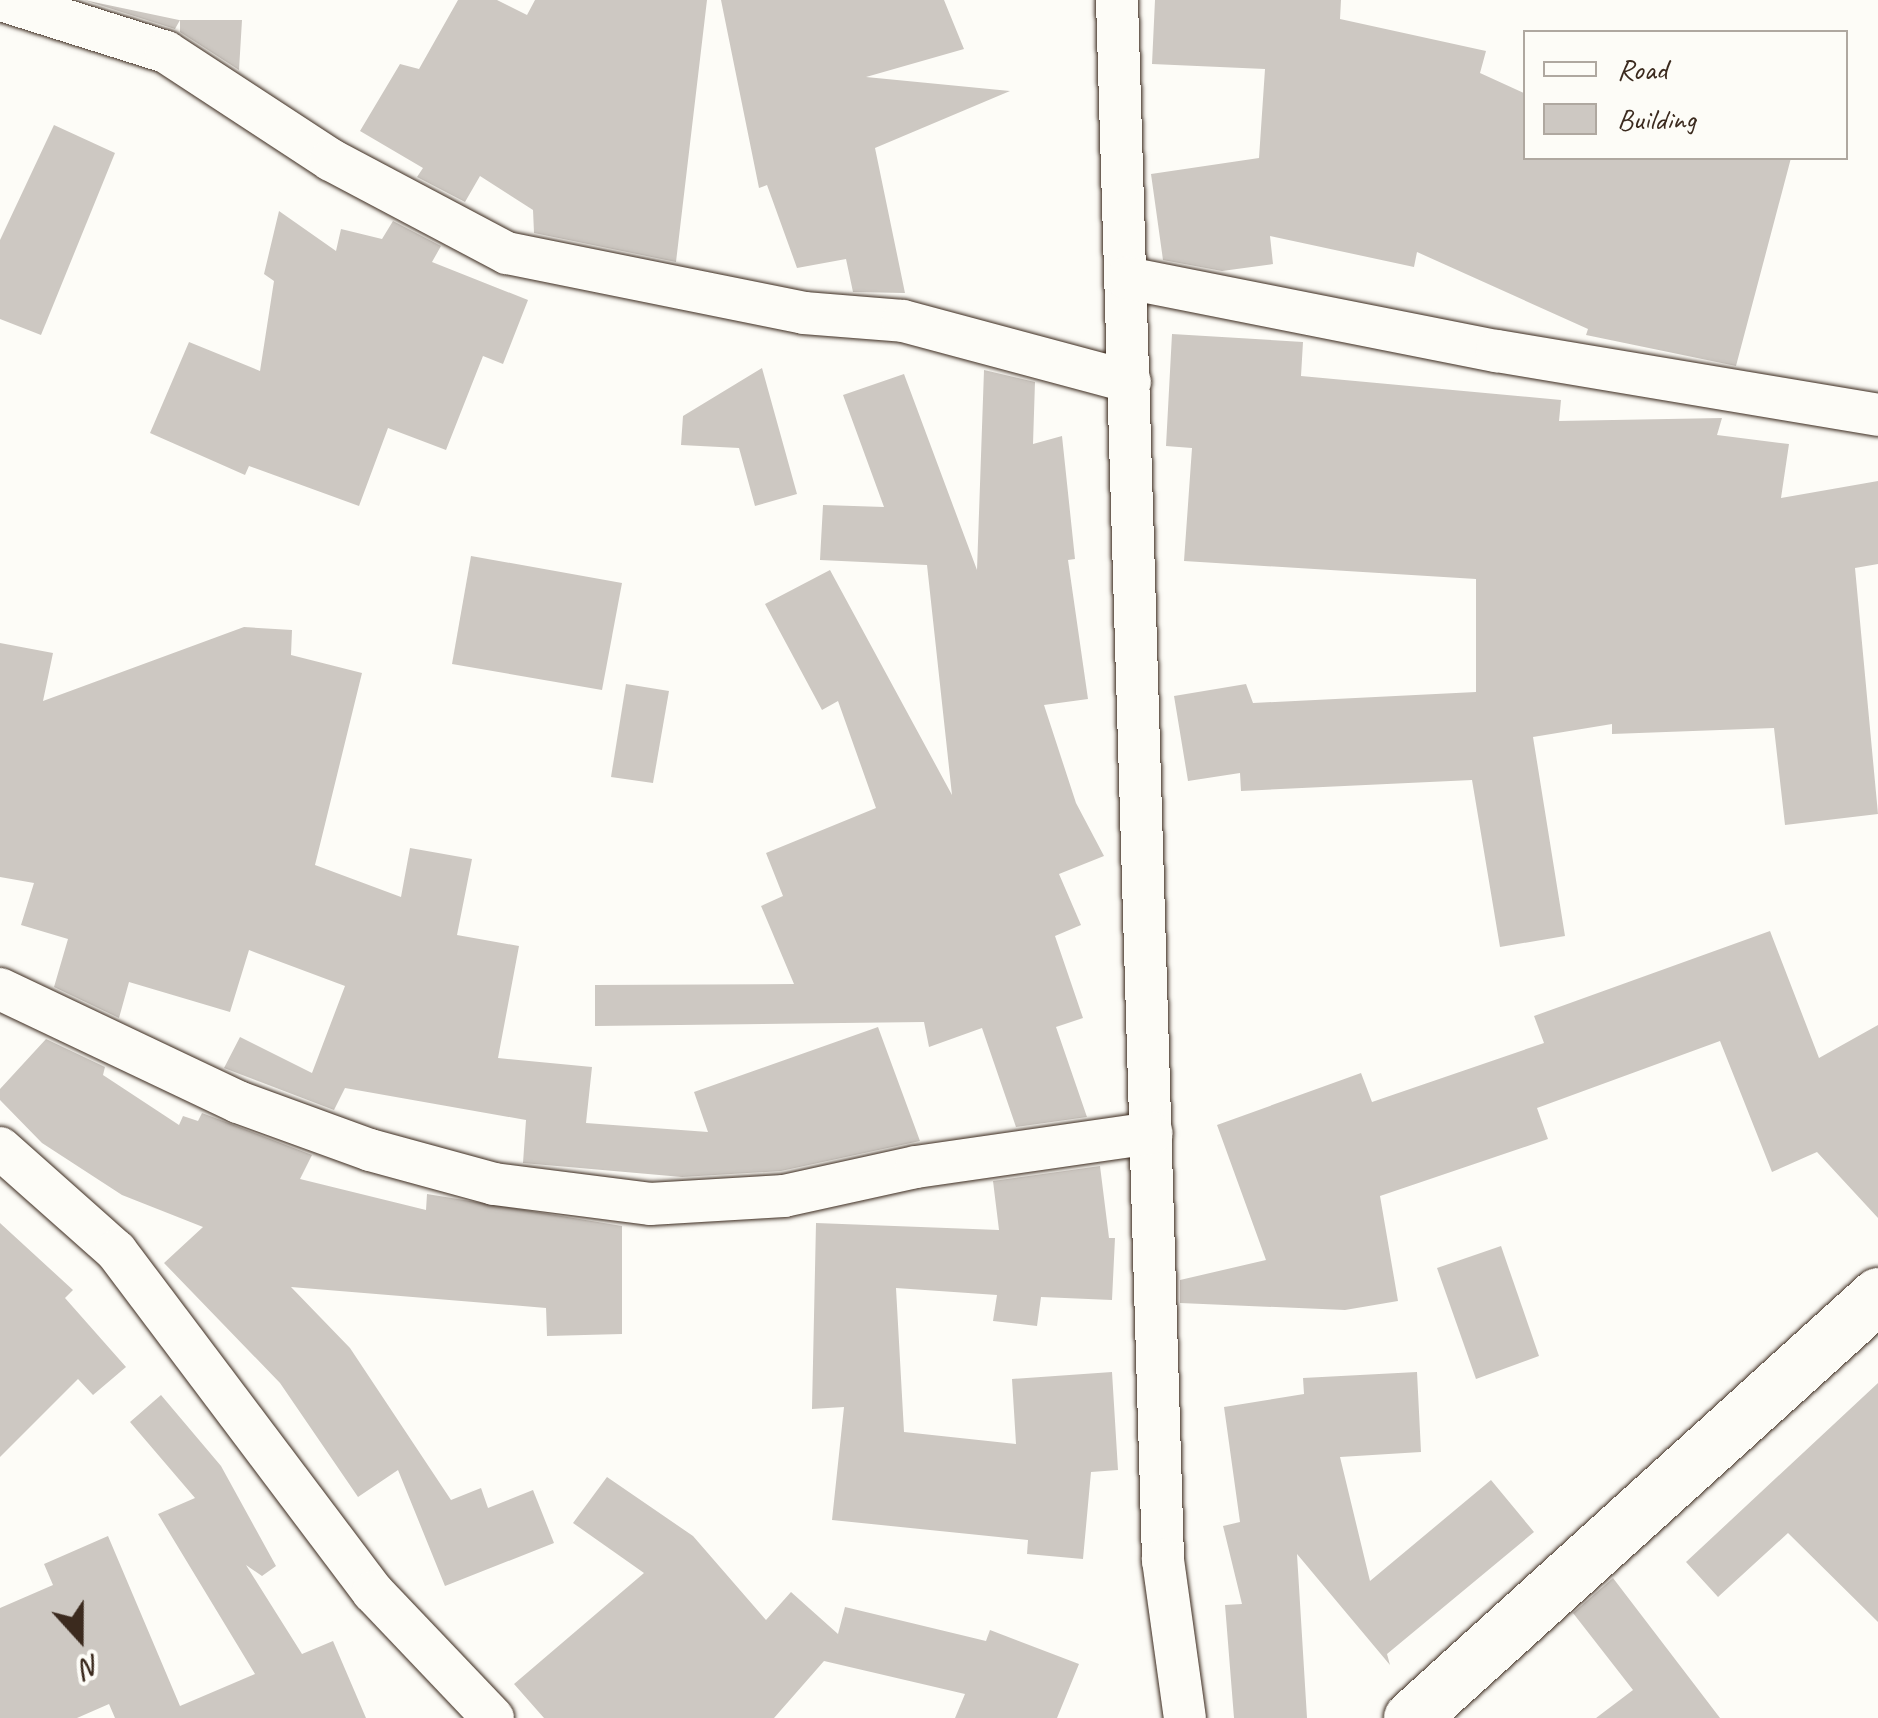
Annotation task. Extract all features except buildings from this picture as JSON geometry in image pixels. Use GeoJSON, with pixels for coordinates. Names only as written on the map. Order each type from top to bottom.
{"type":"FeatureCollection","features":[{"type":"Feature","properties":{"kind":"main road"},"geometry":{"type":"LineString","coordinates":[[1410,1718],[1878,1294]]}},
{"type":"Feature","properties":{"kind":"street"},"geometry":{"type":"LineString","coordinates":[[1,0],[166,52],[331,160],[507,253],[804,313],[903,321],[1130,382]]}},
{"type":"Feature","properties":{"kind":"street"},"geometry":{"type":"LineString","coordinates":[[1118,0],[1163,1560],[1185,1718]]}},
{"type":"Feature","properties":{"kind":"street"},"geometry":{"type":"LineString","coordinates":[[1128,278],[1497,351],[1878,415]]}},
{"type":"Feature","properties":{"kind":"street"},"geometry":{"type":"LineString","coordinates":[[0,989],[238,1102],[370,1150],[494,1184],[650,1204],[784,1196],[916,1167],[1152,1132]]}},
{"type":"Feature","properties":{"kind":"street"},"geometry":{"type":"LineString","coordinates":[[0,1148],[116,1250],[373,1592],[493,1718]]}}]}
